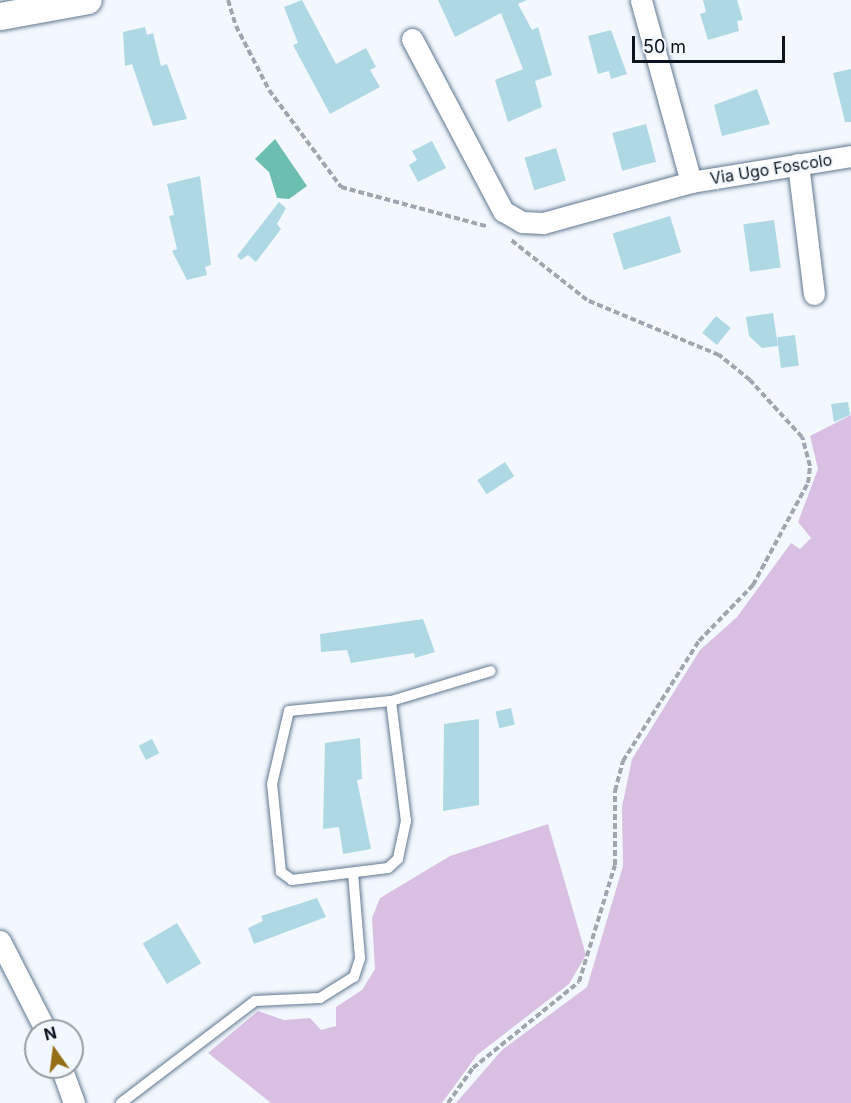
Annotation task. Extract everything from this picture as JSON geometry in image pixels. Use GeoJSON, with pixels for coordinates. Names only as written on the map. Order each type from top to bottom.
{"type":"FeatureCollection","features":[{"type":"Feature","properties":{"kind":"street"},"geometry":{"type":"LineString","coordinates":[[0,16],[88,0]]}},
{"type":"Feature","properties":{"kind":"street"},"geometry":{"type":"LineString","coordinates":[[641,0],[691,182]]}},
{"type":"Feature","properties":{"kind":"street","name":"Via Ugo Foscolo"},"geometry":{"type":"LineString","coordinates":[[412,39],[502,211],[522,222],[543,223],[691,182],[851,156]]}},
{"type":"Feature","properties":{"kind":"street"},"geometry":{"type":"LineString","coordinates":[[798,164],[814,294]]}},
{"type":"Feature","properties":{"kind":"street"},"geometry":{"type":"LineString","coordinates":[[0,941],[40,1019]]}},
{"type":"Feature","properties":{"kind":"street"},"geometry":{"type":"LineString","coordinates":[[65,1079],[74,1103]]}},
{"type":"Feature","properties":{"kind":"lane"},"geometry":{"type":"LineString","coordinates":[[391,701],[405,843],[388,868],[292,880],[281,872],[272,784],[290,711],[391,701],[491,671]]}},
{"type":"Feature","properties":{"kind":"lane"},"geometry":{"type":"LineString","coordinates":[[121,1103],[255,1001],[320,998],[354,977],[360,958],[353,873]]}},
{"type":"Feature","properties":{"kind":"path"},"geometry":{"type":"LineString","coordinates":[[228,0],[236,26],[269,90],[341,187],[494,229]]}},
{"type":"Feature","properties":{"kind":"path"},"geometry":{"type":"LineString","coordinates":[[448,1103],[473,1068],[579,982],[615,865],[615,791],[623,761],[699,641],[753,585],[808,483],[810,466],[802,437],[750,380],[719,356],[673,332],[587,300],[502,235]]}},
{"type":"Feature","properties":{"kind":"shaded area"},"geometry":{"type":"Polygon","coordinates":[[[275,139],[307,186],[289,199],[277,198],[269,172],[255,159],[275,139]]]}},
{"type":"Feature","properties":{"kind":"shaded area"},"geometry":{"type":"Polygon","coordinates":[[[851,415],[851,1103],[456,1103],[502,1050],[587,987],[623,866],[622,807],[632,759],[700,650],[737,617],[791,543],[800,549],[811,538],[798,522],[818,469],[810,436],[851,415]]]}},
{"type":"Feature","properties":{"kind":"shaded area"},"geometry":{"type":"Polygon","coordinates":[[[548,824],[586,955],[569,984],[477,1055],[442,1103],[271,1103],[208,1053],[258,1011],[284,1020],[310,1018],[321,1030],[336,1026],[336,1007],[362,990],[375,969],[372,918],[380,898],[450,856],[548,824]]]}},
{"type":"Feature","properties":{"kind":"building"},"geometry":{"type":"Polygon","coordinates":[[[302,0],[336,64],[366,48],[376,67],[370,70],[380,87],[330,114],[293,45],[298,43],[284,7],[302,0]]]}},
{"type":"Feature","properties":{"kind":"building"},"geometry":{"type":"Polygon","coordinates":[[[438,0],[527,0],[518,4],[532,30],[538,27],[552,75],[535,81],[542,107],[508,122],[495,80],[523,69],[501,13],[455,37],[438,0]]]}},
{"type":"Feature","properties":{"kind":"building"},"geometry":{"type":"Polygon","coordinates":[[[703,0],[737,0],[743,20],[737,21],[739,31],[708,40],[700,14],[706,12],[703,0]]]}},
{"type":"Feature","properties":{"kind":"building"},"geometry":{"type":"Polygon","coordinates":[[[145,27],[147,35],[153,33],[161,66],[167,64],[187,119],[153,126],[132,64],[125,66],[123,32],[145,27]]]}},
{"type":"Feature","properties":{"kind":"building"},"geometry":{"type":"Polygon","coordinates":[[[611,30],[627,74],[611,79],[609,71],[598,74],[588,36],[611,30]]]}},
{"type":"Feature","properties":{"kind":"building"},"geometry":{"type":"Polygon","coordinates":[[[851,69],[851,122],[845,122],[833,73],[851,69]]]}},
{"type":"Feature","properties":{"kind":"building"},"geometry":{"type":"Polygon","coordinates":[[[757,89],[770,124],[722,136],[714,105],[757,89]]]}},
{"type":"Feature","properties":{"kind":"building"},"geometry":{"type":"Polygon","coordinates":[[[646,124],[656,162],[622,171],[612,133],[646,124]]]}},
{"type":"Feature","properties":{"kind":"building"},"geometry":{"type":"Polygon","coordinates":[[[432,141],[446,168],[418,182],[409,165],[417,160],[412,151],[432,141]]]}},
{"type":"Feature","properties":{"kind":"building"},"geometry":{"type":"Polygon","coordinates":[[[556,148],[566,181],[534,190],[524,158],[556,148]]]}},
{"type":"Feature","properties":{"kind":"building"},"geometry":{"type":"Polygon","coordinates":[[[200,176],[211,265],[205,267],[207,275],[187,280],[172,251],[177,249],[169,216],[174,215],[167,184],[200,176]]]}},
{"type":"Feature","properties":{"kind":"building"},"geometry":{"type":"Polygon","coordinates":[[[279,202],[286,208],[277,224],[281,229],[256,262],[248,255],[241,260],[237,256],[279,202]]]}},
{"type":"Feature","properties":{"kind":"building"},"geometry":{"type":"Polygon","coordinates":[[[670,216],[681,252],[624,270],[613,234],[670,216]]]}},
{"type":"Feature","properties":{"kind":"building"},"geometry":{"type":"Polygon","coordinates":[[[774,220],[781,268],[750,272],[743,224],[774,220]]]}},
{"type":"Feature","properties":{"kind":"building"},"geometry":{"type":"Polygon","coordinates":[[[773,313],[778,346],[762,348],[749,336],[746,317],[773,313]]]}},
{"type":"Feature","properties":{"kind":"building"},"geometry":{"type":"Polygon","coordinates":[[[716,316],[731,328],[717,345],[702,333],[716,316]]]}},
{"type":"Feature","properties":{"kind":"building"},"geometry":{"type":"Polygon","coordinates":[[[795,335],[799,366],[781,368],[777,337],[795,335]]]}},
{"type":"Feature","properties":{"kind":"building"},"geometry":{"type":"Polygon","coordinates":[[[848,402],[850,415],[834,422],[831,404],[848,402]]]}},
{"type":"Feature","properties":{"kind":"building"},"geometry":{"type":"Polygon","coordinates":[[[505,462],[514,476],[487,494],[477,480],[505,462]]]}},
{"type":"Feature","properties":{"kind":"building"},"geometry":{"type":"Polygon","coordinates":[[[423,619],[435,652],[415,658],[414,653],[351,663],[347,650],[321,652],[320,634],[423,619]]]}},
{"type":"Feature","properties":{"kind":"building"},"geometry":{"type":"Polygon","coordinates":[[[511,708],[515,725],[499,728],[495,712],[511,708]]]}},
{"type":"Feature","properties":{"kind":"building"},"geometry":{"type":"Polygon","coordinates":[[[479,719],[479,805],[443,811],[444,724],[479,719]]]}},
{"type":"Feature","properties":{"kind":"building"},"geometry":{"type":"Polygon","coordinates":[[[360,738],[362,779],[357,780],[371,849],[343,854],[339,827],[323,829],[325,743],[360,738]]]}},
{"type":"Feature","properties":{"kind":"building"},"geometry":{"type":"Polygon","coordinates":[[[152,739],[159,753],[146,760],[139,746],[152,739]]]}},
{"type":"Feature","properties":{"kind":"building"},"geometry":{"type":"Polygon","coordinates":[[[317,898],[326,917],[254,944],[248,928],[263,921],[261,916],[317,898]]]}},
{"type":"Feature","properties":{"kind":"building"},"geometry":{"type":"Polygon","coordinates":[[[177,923],[201,963],[167,984],[143,944],[177,923]]]}}]}
